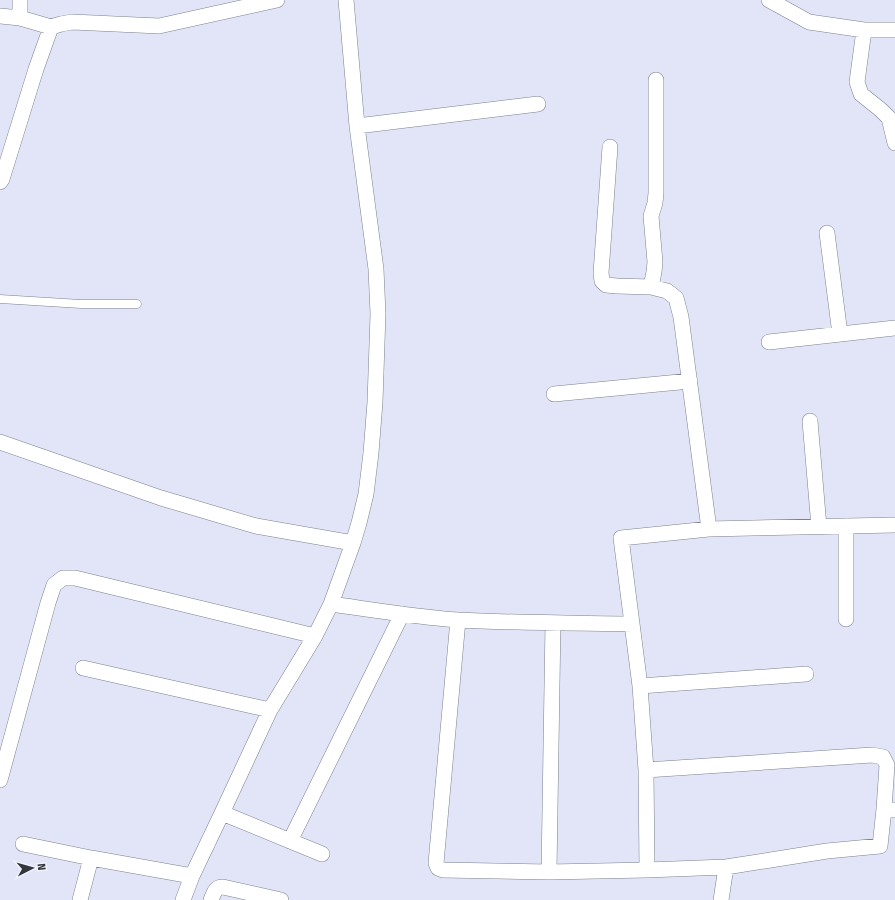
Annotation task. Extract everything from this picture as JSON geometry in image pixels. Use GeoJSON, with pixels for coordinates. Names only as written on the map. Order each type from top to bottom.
{"type":"FeatureCollection","features":[{"type":"Feature","properties":{"kind":"street"},"geometry":{"type":"LineString","coordinates":[[20,0],[20,18]]}},
{"type":"Feature","properties":{"kind":"street"},"geometry":{"type":"LineString","coordinates":[[0,16],[20,18],[51,27],[72,22],[159,26],[276,0]]}},
{"type":"Feature","properties":{"kind":"street"},"geometry":{"type":"LineString","coordinates":[[183,900],[192,876],[270,710],[315,636],[331,604],[353,544],[366,494],[375,402],[378,314],[376,269],[357,126],[346,0]]}},
{"type":"Feature","properties":{"kind":"street"},"geometry":{"type":"LineString","coordinates":[[769,0],[809,22],[864,30],[895,30]]}},
{"type":"Feature","properties":{"kind":"street"},"geometry":{"type":"LineString","coordinates":[[0,182],[51,27]]}},
{"type":"Feature","properties":{"kind":"street"},"geometry":{"type":"LineString","coordinates":[[864,30],[857,82],[861,94],[889,118],[895,143]]}},
{"type":"Feature","properties":{"kind":"street"},"geometry":{"type":"LineString","coordinates":[[651,287],[655,262],[652,216],[656,193],[656,80]]}},
{"type":"Feature","properties":{"kind":"street"},"geometry":{"type":"LineString","coordinates":[[357,126],[538,104]]}},
{"type":"Feature","properties":{"kind":"street"},"geometry":{"type":"LineString","coordinates":[[610,147],[601,273],[602,281],[606,284],[617,286],[651,287],[667,291],[676,298],[681,317],[709,529]]}},
{"type":"Feature","properties":{"kind":"street"},"geometry":{"type":"LineString","coordinates":[[827,233],[840,334]]}},
{"type":"Feature","properties":{"kind":"street"},"geometry":{"type":"LineString","coordinates":[[769,342],[895,328]]}},
{"type":"Feature","properties":{"kind":"street"},"geometry":{"type":"LineString","coordinates":[[554,394],[690,381]]}},
{"type":"Feature","properties":{"kind":"street"},"geometry":{"type":"LineString","coordinates":[[810,421],[819,527]]}},
{"type":"Feature","properties":{"kind":"street"},"geometry":{"type":"LineString","coordinates":[[0,442],[161,498],[256,526],[353,544]]}},
{"type":"Feature","properties":{"kind":"street"},"geometry":{"type":"LineString","coordinates":[[647,870],[646,770],[640,686],[621,538],[709,529],[895,525]]}},
{"type":"Feature","properties":{"kind":"street"},"geometry":{"type":"LineString","coordinates":[[846,526],[846,619]]}},
{"type":"Feature","properties":{"kind":"street"},"geometry":{"type":"LineString","coordinates":[[0,780],[48,603],[54,585],[62,578],[75,578],[315,636]]}},
{"type":"Feature","properties":{"kind":"street"},"geometry":{"type":"LineString","coordinates":[[331,604],[458,620],[632,624]]}},
{"type":"Feature","properties":{"kind":"street"},"geometry":{"type":"LineString","coordinates":[[290,841],[402,614]]}},
{"type":"Feature","properties":{"kind":"street"},"geometry":{"type":"LineString","coordinates":[[458,620],[436,863],[438,868],[443,870],[549,872],[726,867],[827,851],[880,846],[890,809],[887,764],[883,757],[872,755],[646,770]]}},
{"type":"Feature","properties":{"kind":"street"},"geometry":{"type":"LineString","coordinates":[[549,872],[553,623]]}},
{"type":"Feature","properties":{"kind":"street"},"geometry":{"type":"LineString","coordinates":[[83,668],[270,710]]}},
{"type":"Feature","properties":{"kind":"street"},"geometry":{"type":"LineString","coordinates":[[640,686],[806,674]]}},
{"type":"Feature","properties":{"kind":"street"},"geometry":{"type":"LineString","coordinates":[[222,814],[322,854]]}},
{"type":"Feature","properties":{"kind":"street"},"geometry":{"type":"LineString","coordinates":[[23,844],[192,876]]}},
{"type":"Feature","properties":{"kind":"street"},"geometry":{"type":"LineString","coordinates":[[80,900],[91,858]]}},
{"type":"Feature","properties":{"kind":"street"},"geometry":{"type":"LineString","coordinates":[[721,900],[726,867]]}},
{"type":"Feature","properties":{"kind":"street"},"geometry":{"type":"LineString","coordinates":[[211,900],[216,889],[219,887],[281,900]]}},
{"type":"Feature","properties":{"kind":"lane"},"geometry":{"type":"LineString","coordinates":[[0,299],[81,304],[137,304]]}}]}
